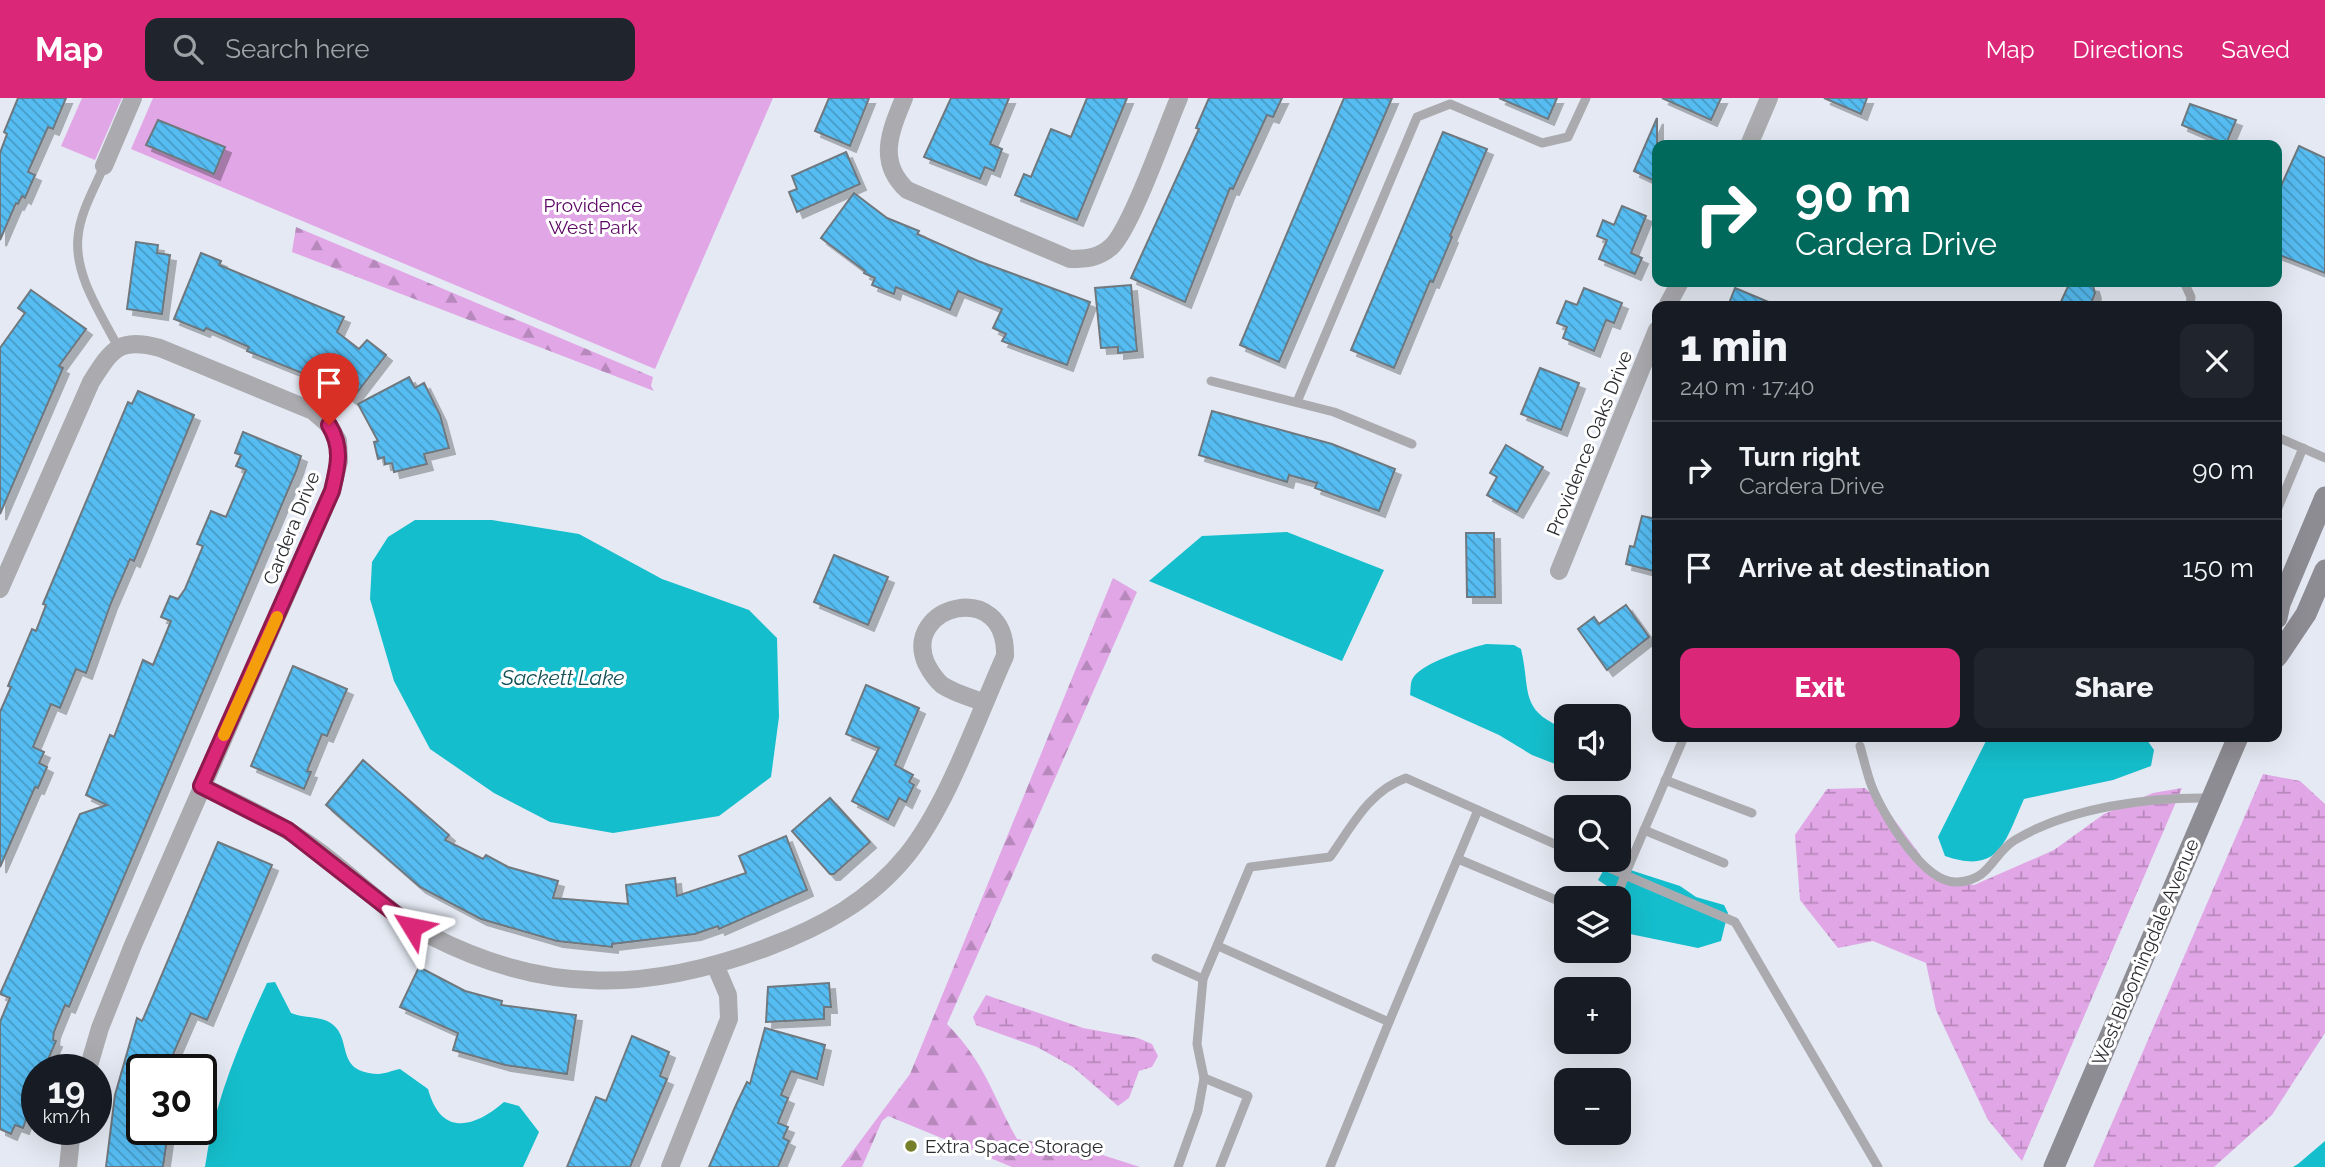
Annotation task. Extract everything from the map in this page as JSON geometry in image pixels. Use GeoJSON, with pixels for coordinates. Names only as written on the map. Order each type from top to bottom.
{"type":"FeatureCollection","features":[{"type":"Feature","properties":{"kind":"main road"},"geometry":{"type":"LineString","coordinates":[[2282,599],[2325,497]]}},
{"type":"Feature","properties":{"kind":"main road"},"geometry":{"type":"LineString","coordinates":[[2282,650],[2306,614],[2325,572]]}},
{"type":"Feature","properties":{"kind":"main road","name":"West Bloomingdale Avenue"},"geometry":{"type":"LineString","coordinates":[[2054,1167],[2236,742]]}},
{"type":"Feature","properties":{"kind":"street"},"geometry":{"type":"LineString","coordinates":[[104,166],[133,98]]}},
{"type":"Feature","properties":{"kind":"street"},"geometry":{"type":"LineString","coordinates":[[904,98],[890,131],[887,148],[888,164],[895,180],[907,190],[1070,259],[1086,259],[1112,246],[1121,233],[1179,98]]}},
{"type":"Feature","properties":{"kind":"street"},"geometry":{"type":"LineString","coordinates":[[1751,140],[1769,98]]}},
{"type":"Feature","properties":{"kind":"street","name":"Providence Oaks Drive"},"geometry":{"type":"LineString","coordinates":[[1559,571],[1652,342]]}},
{"type":"Feature","properties":{"kind":"street","name":"Cardera Drive"},"geometry":{"type":"LineString","coordinates":[[92,1054],[100,1028],[201,786],[332,491],[339,461],[338,441],[329,425],[294,401],[160,348],[141,343],[121,344],[118,347]]}},
{"type":"Feature","properties":{"kind":"street"},"geometry":{"type":"LineString","coordinates":[[0,589],[91,382],[107,356],[118,347]]}},
{"type":"Feature","properties":{"kind":"street"},"geometry":{"type":"LineString","coordinates":[[201,786],[288,830],[412,927],[484,959],[538,973],[594,981],[630,982],[716,967],[806,933],[839,914],[887,879],[930,823],[982,702],[1005,656],[1002,631],[983,611],[973,607],[948,611],[936,617],[927,628],[923,655],[939,682],[982,702]]}},
{"type":"Feature","properties":{"kind":"street"},"geometry":{"type":"LineString","coordinates":[[670,1167],[729,1019],[728,995],[716,967]]}},
{"type":"Feature","properties":{"kind":"street"},"geometry":{"type":"LineString","coordinates":[[68,1167],[70,1145]]}},
{"type":"Feature","properties":{"kind":"lane"},"geometry":{"type":"LineString","coordinates":[[1297,402],[1417,117],[1450,104],[1542,143],[1568,137],[1586,98]]}},
{"type":"Feature","properties":{"kind":"lane"},"geometry":{"type":"LineString","coordinates":[[104,166],[84,210],[78,236],[78,258],[118,347]]}},
{"type":"Feature","properties":{"kind":"lane"},"geometry":{"type":"LineString","coordinates":[[1211,381],[1334,412],[1412,444]]}},
{"type":"Feature","properties":{"kind":"lane"},"geometry":{"type":"LineString","coordinates":[[2282,439],[2325,458]]}},
{"type":"Feature","properties":{"kind":"lane"},"geometry":{"type":"LineString","coordinates":[[2282,498],[2303,448]]}},
{"type":"Feature","properties":{"kind":"lane"},"geometry":{"type":"LineString","coordinates":[[1621,886],[1682,742]]}},
{"type":"Feature","properties":{"kind":"lane"},"geometry":{"type":"LineString","coordinates":[[1860,746],[1872,788],[1910,853],[1937,876],[1956,883],[1982,875],[2013,841],[2078,815],[2133,802],[2171,797],[2211,798]]}},
{"type":"Feature","properties":{"kind":"lane"},"geometry":{"type":"LineString","coordinates":[[1178,1167],[1198,1111],[1204,1078],[1197,1044],[1203,979],[1250,867],[1330,857],[1373,796],[1386,785],[1405,778],[1554,844]]}},
{"type":"Feature","properties":{"kind":"lane"},"geometry":{"type":"LineString","coordinates":[[1665,780],[1752,813]]}},
{"type":"Feature","properties":{"kind":"lane"},"geometry":{"type":"LineString","coordinates":[[1330,1167],[1478,810]]}},
{"type":"Feature","properties":{"kind":"lane"},"geometry":{"type":"LineString","coordinates":[[1644,830],[1724,863]]}},
{"type":"Feature","properties":{"kind":"lane"},"geometry":{"type":"LineString","coordinates":[[1458,859],[1554,899]]}},
{"type":"Feature","properties":{"kind":"lane"},"geometry":{"type":"LineString","coordinates":[[1618,872],[1735,922],[1878,1167]]}},
{"type":"Feature","properties":{"kind":"lane"},"geometry":{"type":"LineString","coordinates":[[1218,946],[1390,1022]]}},
{"type":"Feature","properties":{"kind":"lane"},"geometry":{"type":"LineString","coordinates":[[1156,958],[1203,979]]}},
{"type":"Feature","properties":{"kind":"lane"},"geometry":{"type":"LineString","coordinates":[[1204,1078],[1248,1096],[1220,1167]]}},
{"type":"Feature","properties":{"kind":"green space"},"geometry":{"type":"Polygon","coordinates":[[[82,98],[122,98],[95,160],[61,146],[82,98]]]}},
{"type":"Feature","properties":{"kind":"green space","name":"Providence West Park"},"geometry":{"type":"Polygon","coordinates":[[[153,98],[773,98],[655,369],[131,149],[153,98]]]}},
{"type":"Feature","properties":{"kind":"green space"},"geometry":{"type":"Polygon","coordinates":[[[296,227],[653,377],[651,386],[654,391],[292,252],[296,227]]]}},
{"type":"Feature","properties":{"kind":"green space"},"geometry":{"type":"Polygon","coordinates":[[[1113,578],[1137,592],[947,1024],[971,1052],[1017,1139],[1093,1152],[1140,1167],[1012,1167],[888,1116],[882,1121],[862,1167],[841,1167],[910,1074],[1113,578]]]}},
{"type":"Feature","properties":{"kind":"green space"},"geometry":{"type":"Polygon","coordinates":[[[2263,774],[2300,781],[2325,804],[2325,1033],[2272,1115],[2214,1167],[2093,1167],[2263,774]]]}},
{"type":"Feature","properties":{"kind":"green space"},"geometry":{"type":"Polygon","coordinates":[[[1865,788],[1885,807],[1937,878],[1974,885],[2054,850],[2104,814],[2153,793],[2182,788],[2022,1161],[1988,1120],[1936,1010],[1926,963],[1873,941],[1838,948],[1800,900],[1795,835],[1827,789],[1865,788]]]}},
{"type":"Feature","properties":{"kind":"green space"},"geometry":{"type":"Polygon","coordinates":[[[986,995],[1083,1028],[1138,1038],[1152,1044],[1158,1056],[1152,1067],[1139,1071],[1129,1098],[1118,1106],[1073,1067],[1037,1047],[976,1025],[973,1017],[986,995]]]}},
{"type":"Feature","properties":{"kind":"water","name":"Sackett Lake"},"geometry":{"type":"Polygon","coordinates":[[[415,520],[492,520],[579,534],[662,579],[749,610],[777,638],[779,717],[771,777],[719,816],[613,833],[550,822],[494,793],[430,749],[394,681],[370,599],[372,562],[388,537],[415,520]]]}},
{"type":"Feature","properties":{"kind":"water"},"geometry":{"type":"Polygon","coordinates":[[[1287,532],[1384,570],[1342,661],[1149,581],[1202,536],[1287,532]]]}},
{"type":"Feature","properties":{"kind":"water"},"geometry":{"type":"Polygon","coordinates":[[[1486,644],[1514,645],[1521,649],[1529,698],[1540,715],[1554,723],[1554,764],[1532,755],[1499,735],[1410,695],[1412,680],[1418,672],[1446,657],[1486,644]]]}},
{"type":"Feature","properties":{"kind":"water"},"geometry":{"type":"Polygon","coordinates":[[[1986,742],[2148,742],[2154,750],[2151,766],[2113,780],[2024,799],[2005,841],[1989,857],[1978,861],[1963,861],[1945,856],[1938,837],[1986,742]]]}},
{"type":"Feature","properties":{"kind":"water"},"geometry":{"type":"Polygon","coordinates":[[[1631,870],[1680,886],[1696,897],[1724,905],[1728,913],[1721,941],[1698,948],[1631,934],[1631,886],[1607,886],[1598,880],[1603,872],[1631,870]]]}},
{"type":"Feature","properties":{"kind":"water"},"geometry":{"type":"Polygon","coordinates":[[[275,982],[291,1013],[325,1020],[337,1028],[349,1061],[355,1067],[364,1072],[378,1074],[400,1069],[428,1089],[441,1115],[450,1121],[470,1122],[493,1111],[504,1102],[519,1106],[539,1132],[523,1167],[205,1167],[209,1145],[217,1145],[217,1111],[221,1096],[267,983],[275,982]]]}},
{"type":"Feature","properties":{"kind":"water"},"geometry":{"type":"Polygon","coordinates":[[[2325,1141],[2325,1167],[2293,1167],[2298,1164],[2325,1141]]]}},
{"type":"Feature","properties":{"kind":"building"},"geometry":{"type":"Polygon","coordinates":[[[18,98],[66,98],[53,129],[48,127],[28,172],[35,175],[25,198],[22,196],[18,204],[16,203],[0,240],[0,153],[7,134],[4,132],[18,98]]]}},
{"type":"Feature","properties":{"kind":"building"},"geometry":{"type":"Polygon","coordinates":[[[829,98],[869,98],[850,146],[815,131],[829,98]]]}},
{"type":"Feature","properties":{"kind":"building"},"geometry":{"type":"Polygon","coordinates":[[[951,98],[1009,98],[990,144],[1002,149],[994,171],[985,167],[980,179],[924,157],[951,98]]]}},
{"type":"Feature","properties":{"kind":"building"},"geometry":{"type":"Polygon","coordinates":[[[1087,98],[1127,98],[1077,220],[1015,195],[1024,174],[1031,177],[1051,129],[1071,137],[1087,98]]]}},
{"type":"Feature","properties":{"kind":"building"},"geometry":{"type":"Polygon","coordinates":[[[1209,98],[1282,98],[1273,117],[1267,115],[1233,189],[1230,188],[1185,302],[1131,278],[1199,129],[1196,128],[1209,98]]]}},
{"type":"Feature","properties":{"kind":"building"},"geometry":{"type":"Polygon","coordinates":[[[1344,98],[1392,98],[1279,362],[1240,345],[1344,98]]]}},
{"type":"Feature","properties":{"kind":"building"},"geometry":{"type":"Polygon","coordinates":[[[1499,98],[1557,98],[1548,119],[1499,98]]]}},
{"type":"Feature","properties":{"kind":"building"},"geometry":{"type":"Polygon","coordinates":[[[1662,98],[1721,98],[1711,120],[1662,98]]]}},
{"type":"Feature","properties":{"kind":"building"},"geometry":{"type":"Polygon","coordinates":[[[1824,98],[1867,98],[1861,114],[1824,98]]]}},
{"type":"Feature","properties":{"kind":"building"},"geometry":{"type":"Polygon","coordinates":[[[2190,104],[2236,120],[2228,140],[2217,140],[2182,125],[2190,104]]]}},
{"type":"Feature","properties":{"kind":"building"},"geometry":{"type":"Polygon","coordinates":[[[1657,118],[1657,140],[1652,140],[1652,180],[1634,171],[1657,118]]]}},
{"type":"Feature","properties":{"kind":"building"},"geometry":{"type":"Polygon","coordinates":[[[158,120],[225,147],[214,174],[146,145],[158,120]]]}},
{"type":"Feature","properties":{"kind":"building"},"geometry":{"type":"Polygon","coordinates":[[[1443,132],[1487,149],[1433,282],[1430,281],[1394,368],[1351,350],[1443,132]]]}},
{"type":"Feature","properties":{"kind":"building"},"geometry":{"type":"Polygon","coordinates":[[[2299,146],[2325,158],[2325,273],[2282,256],[2282,184],[2299,146]]]}},
{"type":"Feature","properties":{"kind":"building"},"geometry":{"type":"Polygon","coordinates":[[[846,152],[860,184],[797,212],[789,192],[797,189],[792,176],[846,152]]]}},
{"type":"Feature","properties":{"kind":"building"},"geometry":{"type":"Polygon","coordinates":[[[854,193],[887,218],[919,231],[917,234],[978,261],[1090,302],[1067,365],[1002,341],[1006,334],[993,328],[1002,309],[958,291],[950,310],[896,287],[894,294],[872,285],[875,278],[864,273],[865,271],[821,238],[854,193]]]}},
{"type":"Feature","properties":{"kind":"building"},"geometry":{"type":"Polygon","coordinates":[[[1622,206],[1646,216],[1631,253],[1642,258],[1635,274],[1599,259],[1607,240],[1597,236],[1603,220],[1614,225],[1622,206]]]}},
{"type":"Feature","properties":{"kind":"building"},"geometry":{"type":"Polygon","coordinates":[[[136,242],[158,245],[157,253],[170,255],[162,314],[127,309],[136,242]]]}},
{"type":"Feature","properties":{"kind":"building"},"geometry":{"type":"Polygon","coordinates":[[[201,253],[221,261],[219,265],[344,317],[337,332],[359,349],[367,340],[386,355],[352,399],[319,374],[317,379],[247,351],[249,347],[206,328],[204,331],[174,319],[201,253]]]}},
{"type":"Feature","properties":{"kind":"building"},"geometry":{"type":"Polygon","coordinates":[[[1131,285],[1137,351],[1118,353],[1118,347],[1101,348],[1095,288],[1131,285]]]}},
{"type":"Feature","properties":{"kind":"building"},"geometry":{"type":"Polygon","coordinates":[[[2068,287],[2093,287],[2095,293],[2092,301],[2061,301],[2068,287]]]}},
{"type":"Feature","properties":{"kind":"building"},"geometry":{"type":"Polygon","coordinates":[[[1584,288],[1622,303],[1614,323],[1606,320],[1594,351],[1563,338],[1567,327],[1557,323],[1566,301],[1577,305],[1584,288]]]}},
{"type":"Feature","properties":{"kind":"building"},"geometry":{"type":"Polygon","coordinates":[[[1735,288],[1766,301],[1730,301],[1735,288]]]}},
{"type":"Feature","properties":{"kind":"building"},"geometry":{"type":"Polygon","coordinates":[[[31,290],[86,329],[59,366],[63,368],[0,514],[0,348],[25,313],[18,308],[31,290]]]}},
{"type":"Feature","properties":{"kind":"building"},"geometry":{"type":"Polygon","coordinates":[[[1540,368],[1579,383],[1561,430],[1521,414],[1540,368]]]}},
{"type":"Feature","properties":{"kind":"building"},"geometry":{"type":"Polygon","coordinates":[[[409,377],[415,388],[424,383],[440,415],[449,448],[424,454],[427,464],[394,472],[392,463],[385,464],[384,457],[378,459],[374,442],[378,441],[358,404],[409,377]]]}},
{"type":"Feature","properties":{"kind":"building"},"geometry":{"type":"Polygon","coordinates":[[[138,391],[194,415],[134,561],[130,559],[111,603],[86,673],[76,669],[60,708],[51,704],[33,747],[44,752],[39,763],[47,767],[38,788],[35,787],[0,867],[0,712],[11,687],[8,686],[32,629],[36,631],[46,605],[43,604],[128,402],[132,404],[138,391]]]}},
{"type":"Feature","properties":{"kind":"building"},"geometry":{"type":"Polygon","coordinates":[[[1212,411],[1332,444],[1395,469],[1379,511],[1315,488],[1317,483],[1289,475],[1287,482],[1199,455],[1212,411]]]}},
{"type":"Feature","properties":{"kind":"building"},"geometry":{"type":"Polygon","coordinates":[[[243,432],[301,456],[69,1007],[65,1005],[54,1032],[53,1040],[56,1041],[50,1054],[21,1054],[21,1127],[15,1125],[11,1134],[0,1129],[0,1022],[10,998],[0,994],[80,814],[107,805],[86,795],[110,735],[114,737],[143,660],[153,665],[171,621],[161,617],[170,596],[178,599],[185,589],[203,546],[197,544],[211,511],[226,517],[246,470],[236,466],[241,455],[235,453],[243,432]]]}},
{"type":"Feature","properties":{"kind":"building"},"geometry":{"type":"Polygon","coordinates":[[[1506,445],[1543,467],[1517,512],[1487,495],[1497,477],[1490,473],[1506,445]]]}},
{"type":"Feature","properties":{"kind":"building"},"geometry":{"type":"Polygon","coordinates":[[[1642,516],[1652,518],[1652,571],[1626,564],[1630,546],[1634,547],[1642,516]]]}},
{"type":"Feature","properties":{"kind":"building"},"geometry":{"type":"Polygon","coordinates":[[[1466,533],[1494,533],[1495,597],[1467,597],[1466,533]]]}},
{"type":"Feature","properties":{"kind":"building"},"geometry":{"type":"Polygon","coordinates":[[[834,555],[888,577],[868,625],[814,602],[834,555]]]}},
{"type":"Feature","properties":{"kind":"building"},"geometry":{"type":"Polygon","coordinates":[[[1626,605],[1649,637],[1607,670],[1578,629],[1594,617],[1599,624],[1626,605]]]}},
{"type":"Feature","properties":{"kind":"building"},"geometry":{"type":"Polygon","coordinates":[[[293,666],[347,689],[327,736],[322,734],[307,771],[311,772],[304,789],[251,766],[293,666]]]}},
{"type":"Feature","properties":{"kind":"building"},"geometry":{"type":"Polygon","coordinates":[[[866,685],[919,708],[895,765],[913,775],[909,782],[914,785],[906,802],[899,798],[888,820],[852,801],[879,748],[846,734],[866,685]]]}},
{"type":"Feature","properties":{"kind":"building"},"geometry":{"type":"Polygon","coordinates":[[[363,760],[449,835],[445,840],[483,859],[486,855],[508,867],[558,881],[553,898],[628,904],[626,885],[675,878],[677,896],[746,873],[739,856],[786,836],[807,890],[719,929],[718,926],[695,934],[612,944],[612,947],[557,941],[481,919],[420,887],[326,805],[363,760]]]}},
{"type":"Feature","properties":{"kind":"building"},"geometry":{"type":"Polygon","coordinates":[[[830,798],[870,842],[834,874],[830,874],[792,831],[830,798]]]}},
{"type":"Feature","properties":{"kind":"building"},"geometry":{"type":"Polygon","coordinates":[[[218,842],[272,865],[207,1020],[191,1013],[173,1054],[127,1054],[137,1018],[142,1021],[218,842]]]}},
{"type":"Feature","properties":{"kind":"building"},"geometry":{"type":"Polygon","coordinates":[[[419,967],[465,991],[502,1001],[501,1005],[576,1015],[567,1074],[505,1065],[453,1050],[458,1033],[400,1007],[419,967]]]}},
{"type":"Feature","properties":{"kind":"building"},"geometry":{"type":"Polygon","coordinates":[[[829,983],[831,1007],[824,1007],[824,1019],[766,1022],[768,987],[829,983]]]}},
{"type":"Feature","properties":{"kind":"building"},"geometry":{"type":"Polygon","coordinates":[[[765,1028],[825,1045],[817,1079],[791,1071],[781,1095],[788,1098],[778,1123],[788,1127],[783,1138],[789,1141],[778,1167],[709,1167],[747,1082],[750,1084],[765,1028]]]}},
{"type":"Feature","properties":{"kind":"building"},"geometry":{"type":"Polygon","coordinates":[[[632,1036],[669,1052],[660,1076],[667,1079],[630,1167],[567,1167],[596,1097],[606,1101],[632,1036]]]}},
{"type":"Feature","properties":{"kind":"building"},"geometry":{"type":"Polygon","coordinates":[[[126,1056],[126,1145],[166,1145],[163,1167],[106,1167],[109,1145],[112,1145],[115,1095],[126,1056]]]}},
{"type":"Feature","properties":{"kind":"slow traffic"},"geometry":{"type":"LineString","coordinates":[[224,735],[277,617]]}},
{"type":"Feature","properties":{"kind":"place","name":"Extra Space Storage"},"geometry":{"type":"Point","coordinates":[911,1146]}},
{"type":"Feature","properties":{"kind":"route"},"geometry":{"type":"LineString","coordinates":[[329,425],[338,441],[339,461],[332,491],[201,786],[255,810],[288,830],[412,927]]}}]}
